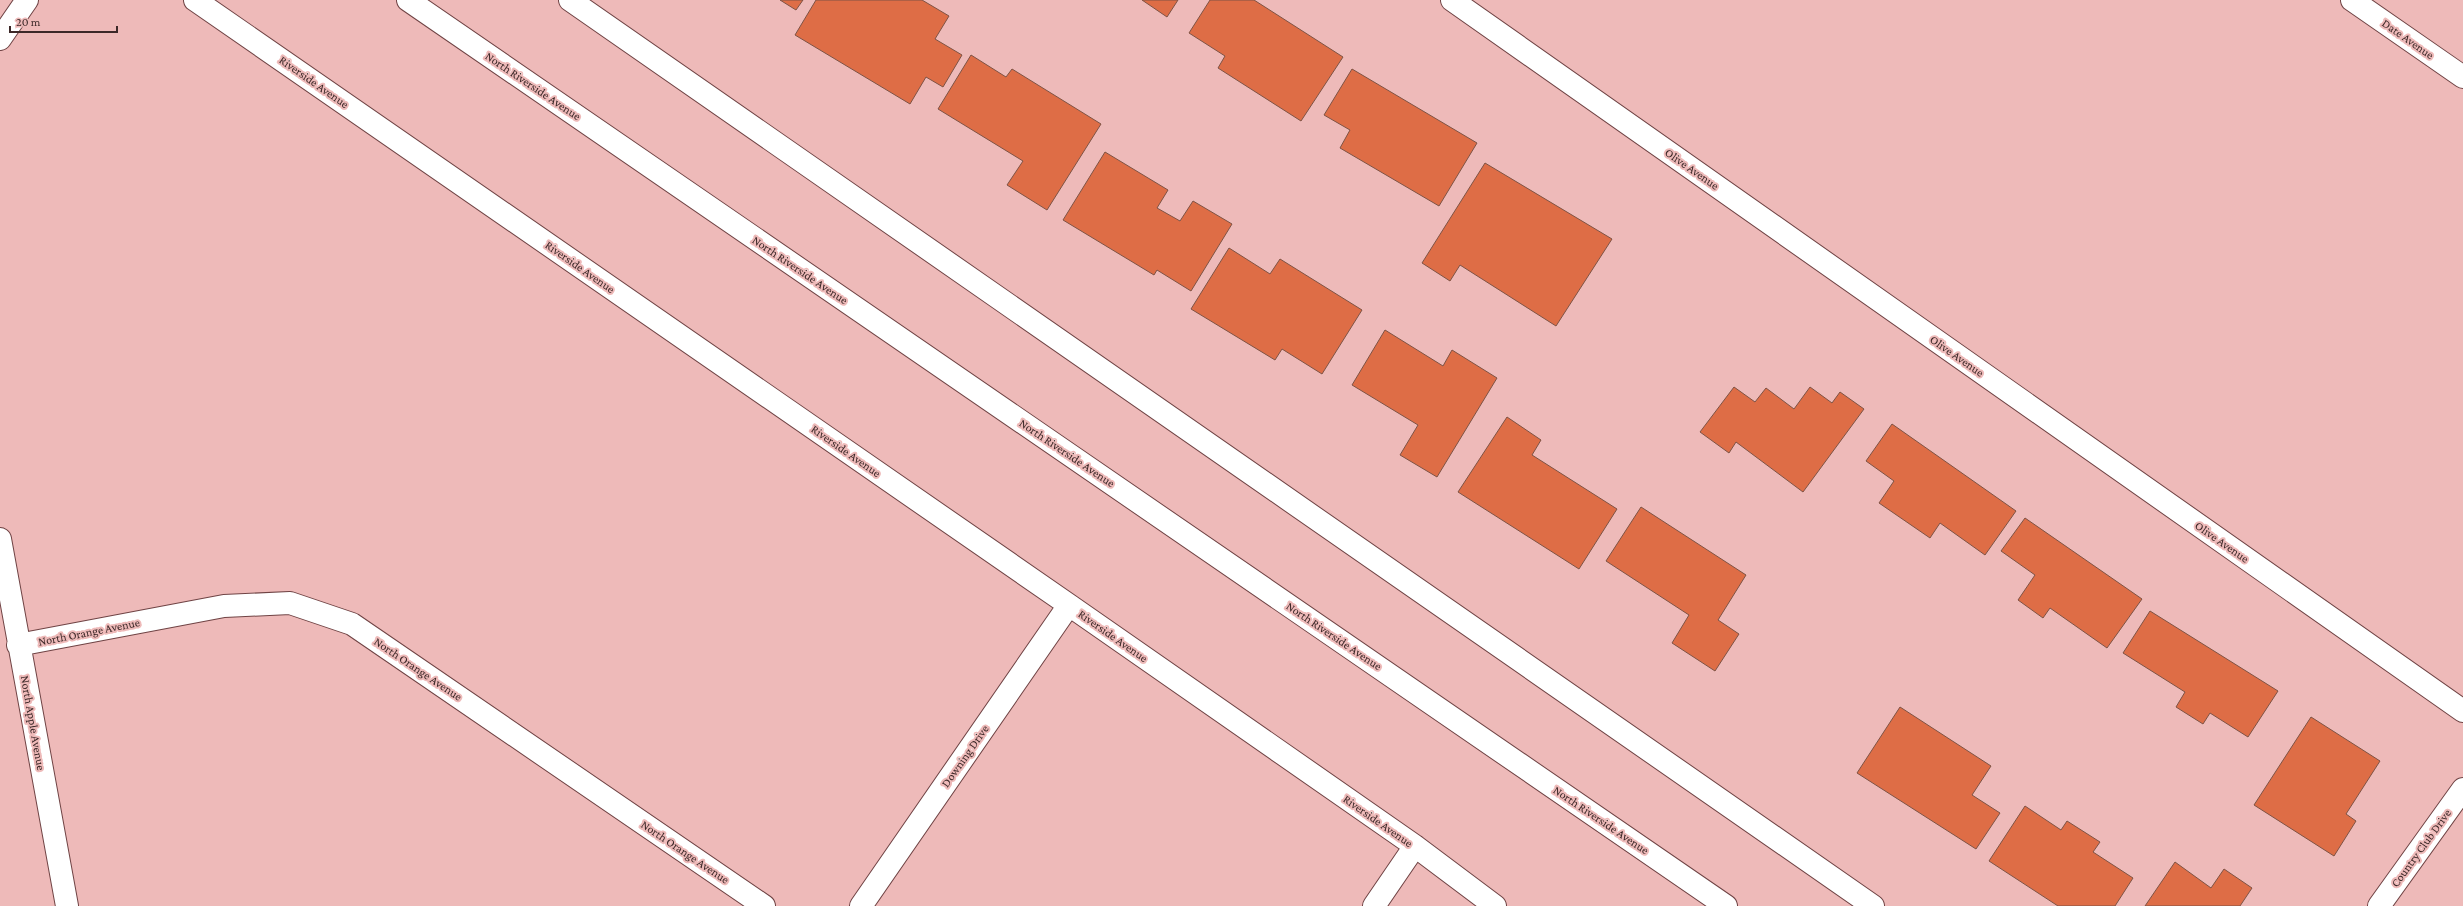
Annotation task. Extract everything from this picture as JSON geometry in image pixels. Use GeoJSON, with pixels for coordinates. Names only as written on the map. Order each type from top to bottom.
{"type":"FeatureCollection","features":[{"type":"Feature","properties":{"kind":"street"},"geometry":{"type":"LineString","coordinates":[[0,39],[27,0]]}},
{"type":"Feature","properties":{"kind":"street","name":"Riverside Avenue"},"geometry":{"type":"LineString","coordinates":[[195,0],[1415,846],[1495,906]]}},
{"type":"Feature","properties":{"kind":"street","name":"North Riverside Avenue"},"geometry":{"type":"LineString","coordinates":[[408,0],[1726,906]]}},
{"type":"Feature","properties":{"kind":"street"},"geometry":{"type":"LineString","coordinates":[[570,0],[1873,906]]}},
{"type":"Feature","properties":{"kind":"street","name":"Olive Avenue"},"geometry":{"type":"LineString","coordinates":[[1452,0],[2463,711]]}},
{"type":"Feature","properties":{"kind":"street","name":"Date Avenue"},"geometry":{"type":"LineString","coordinates":[[2352,0],[2463,77]]}},
{"type":"Feature","properties":{"kind":"street","name":"North Apple Avenue"},"geometry":{"type":"LineString","coordinates":[[0,540],[18,645],[67,906]]}},
{"type":"Feature","properties":{"kind":"street","name":"North Orange Avenue"},"geometry":{"type":"LineString","coordinates":[[18,645],[224,606],[290,603],[352,624],[764,906]]}},
{"type":"Feature","properties":{"kind":"street","name":"Downing Drive"},"geometry":{"type":"LineString","coordinates":[[862,906],[1069,605]]}},
{"type":"Feature","properties":{"kind":"street","name":"Country Club Drive"},"geometry":{"type":"LineString","coordinates":[[2379,906],[2463,789]]}},
{"type":"Feature","properties":{"kind":"street"},"geometry":{"type":"LineString","coordinates":[[1374,906],[1415,846]]}},
{"type":"Feature","properties":{"kind":"building"},"geometry":{"type":"Polygon","coordinates":[[[780,0],[803,0],[796,10],[780,0]]]}},
{"type":"Feature","properties":{"kind":"building"},"geometry":{"type":"Polygon","coordinates":[[[816,0],[922,0],[949,16],[935,39],[962,55],[943,87],[926,77],[910,104],[795,35],[816,0]]]}},
{"type":"Feature","properties":{"kind":"building"},"geometry":{"type":"Polygon","coordinates":[[[1142,0],[1178,0],[1167,17],[1142,0]]]}},
{"type":"Feature","properties":{"kind":"building"},"geometry":{"type":"Polygon","coordinates":[[[1210,0],[1254,0],[1343,57],[1301,121],[1218,68],[1225,56],[1189,33],[1210,0]]]}},
{"type":"Feature","properties":{"kind":"building"},"geometry":{"type":"Polygon","coordinates":[[[971,55],[1006,77],[1012,69],[1101,124],[1047,210],[1007,185],[1023,161],[938,109],[971,55]]]}},
{"type":"Feature","properties":{"kind":"building"},"geometry":{"type":"Polygon","coordinates":[[[1352,69],[1477,143],[1439,206],[1340,148],[1350,130],[1324,115],[1352,69]]]}},
{"type":"Feature","properties":{"kind":"building"},"geometry":{"type":"Polygon","coordinates":[[[1105,152],[1168,190],[1157,208],[1180,221],[1193,201],[1232,224],[1191,291],[1157,270],[1154,275],[1063,220],[1105,152]]]}},
{"type":"Feature","properties":{"kind":"building"},"geometry":{"type":"Polygon","coordinates":[[[1485,163],[1612,239],[1556,326],[1460,265],[1450,281],[1422,263],[1485,163]]]}},
{"type":"Feature","properties":{"kind":"building"},"geometry":{"type":"Polygon","coordinates":[[[1229,248],[1270,274],[1280,259],[1362,310],[1322,374],[1282,349],[1275,360],[1191,309],[1229,248]]]}},
{"type":"Feature","properties":{"kind":"building"},"geometry":{"type":"Polygon","coordinates":[[[1385,330],[1443,366],[1452,350],[1497,378],[1437,477],[1400,455],[1418,425],[1352,385],[1385,330]]]}},
{"type":"Feature","properties":{"kind":"building"},"geometry":{"type":"Polygon","coordinates":[[[1734,387],[1755,402],[1766,388],[1794,409],[1810,387],[1832,403],[1840,392],[1864,409],[1803,492],[1736,442],[1729,453],[1700,432],[1734,387]]]}},
{"type":"Feature","properties":{"kind":"building"},"geometry":{"type":"Polygon","coordinates":[[[1507,417],[1541,440],[1532,455],[1617,509],[1579,569],[1458,492],[1507,417]]]}},
{"type":"Feature","properties":{"kind":"building"},"geometry":{"type":"Polygon","coordinates":[[[1892,424],[2016,511],[1985,555],[1940,523],[1930,538],[1879,503],[1894,481],[1866,461],[1892,424]]]}},
{"type":"Feature","properties":{"kind":"building"},"geometry":{"type":"Polygon","coordinates":[[[1641,507],[1746,575],[1718,620],[1739,634],[1715,671],[1672,643],[1689,615],[1606,561],[1641,507]]]}},
{"type":"Feature","properties":{"kind":"building"},"geometry":{"type":"Polygon","coordinates":[[[2025,518],[2142,599],[2107,648],[2050,608],[2043,618],[2018,600],[2035,575],[2001,551],[2025,518]]]}},
{"type":"Feature","properties":{"kind":"building"},"geometry":{"type":"Polygon","coordinates":[[[2150,611],[2278,691],[2248,737],[2210,713],[2203,724],[2176,707],[2185,692],[2123,653],[2150,611]]]}},
{"type":"Feature","properties":{"kind":"building"},"geometry":{"type":"Polygon","coordinates":[[[1900,707],[1991,766],[1972,795],[2000,813],[1976,849],[1857,773],[1900,707]]]}},
{"type":"Feature","properties":{"kind":"building"},"geometry":{"type":"Polygon","coordinates":[[[2311,717],[2380,761],[2346,814],[2356,821],[2334,856],[2254,805],[2311,717]]]}},
{"type":"Feature","properties":{"kind":"building"},"geometry":{"type":"Polygon","coordinates":[[[2025,806],[2061,830],[2067,821],[2100,842],[2093,852],[2133,878],[2115,906],[2058,906],[1989,861],[2025,806]]]}},
{"type":"Feature","properties":{"kind":"building"},"geometry":{"type":"Polygon","coordinates":[[[2175,862],[2211,888],[2224,869],[2252,888],[2240,906],[2145,906],[2175,862]]]}}]}
